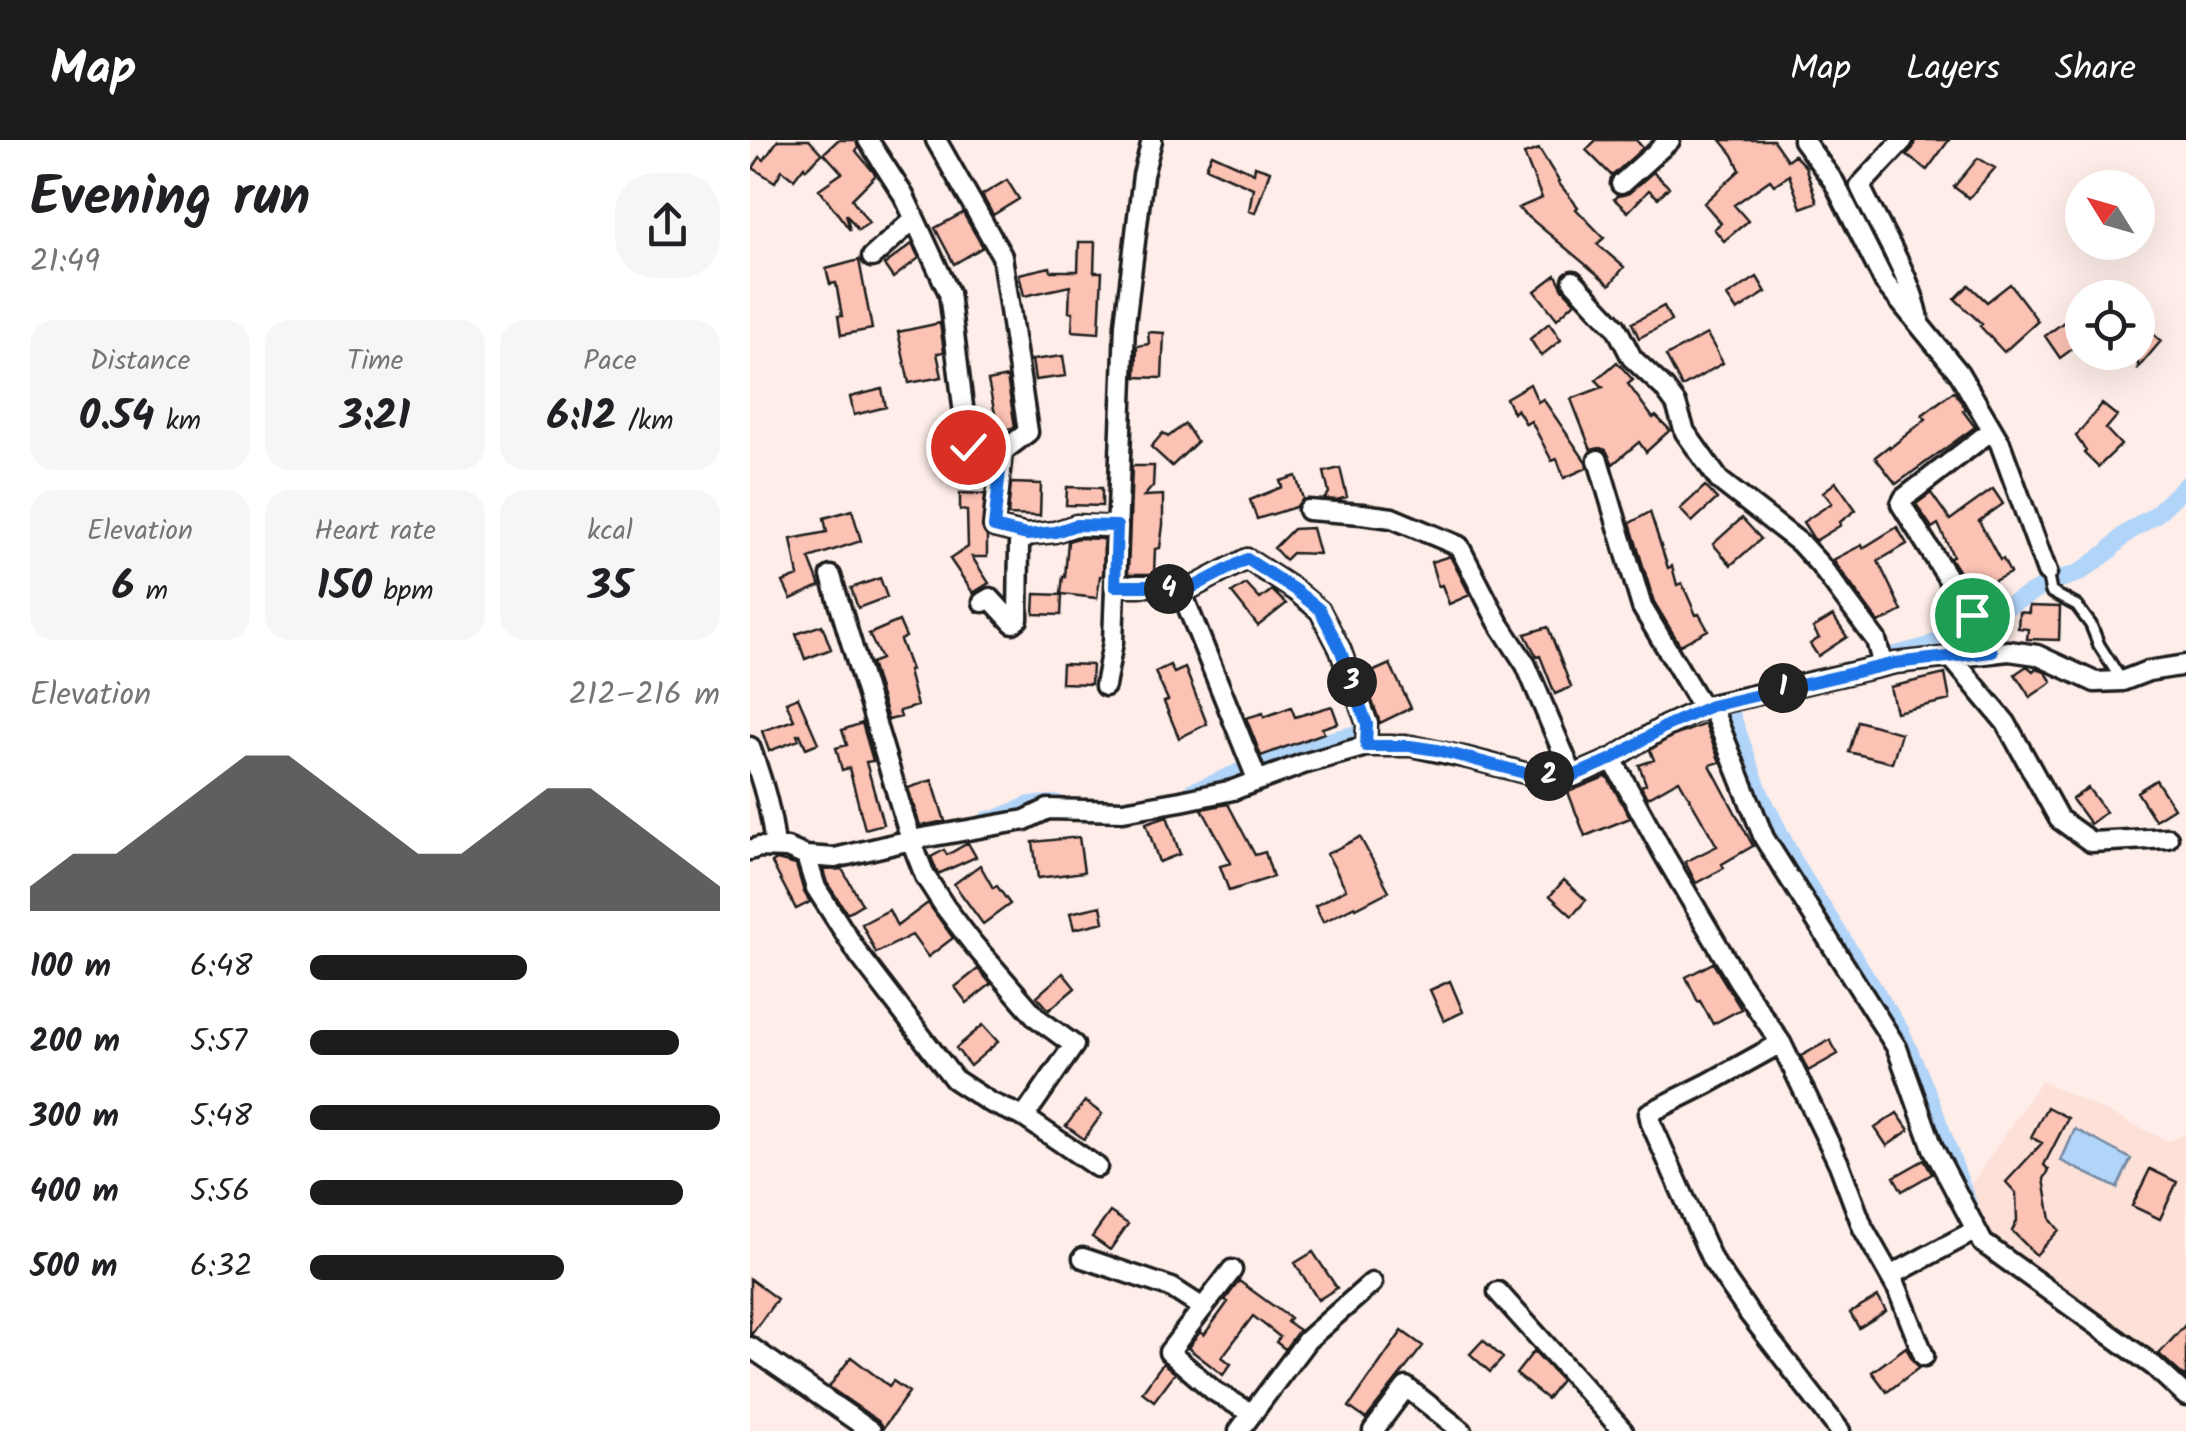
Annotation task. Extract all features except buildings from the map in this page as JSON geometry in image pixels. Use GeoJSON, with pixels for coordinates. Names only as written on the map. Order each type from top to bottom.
{"type":"FeatureCollection","features":[{"type":"Feature","properties":{"kind":"street"},"geometry":{"type":"LineString","coordinates":[[868,140],[904,196],[948,293],[968,447],[1002,452],[1028,432],[1002,256],[936,140]]}},
{"type":"Feature","properties":{"kind":"street"},"geometry":{"type":"LineString","coordinates":[[1105,686],[1113,642],[1125,324],[1152,140]]}},
{"type":"Feature","properties":{"kind":"street"},"geometry":{"type":"LineString","coordinates":[[1621,184],[1670,140]]}},
{"type":"Feature","properties":{"kind":"street"},"geometry":{"type":"LineString","coordinates":[[1802,140],[1834,182],[1886,283],[1959,373],[2000,443],[2047,572]]}},
{"type":"Feature","properties":{"kind":"street"},"geometry":{"type":"LineString","coordinates":[[1903,140],[1860,186],[1914,295],[1920,325]]}},
{"type":"Feature","properties":{"kind":"street"},"geometry":{"type":"LineString","coordinates":[[872,257],[914,219]]}},
{"type":"Feature","properties":{"kind":"street"},"geometry":{"type":"LineString","coordinates":[[1573,281],[1616,327],[1632,358],[1676,404],[1685,432],[1719,480],[1800,542],[1820,565],[1876,640],[1882,666]]}},
{"type":"Feature","properties":{"kind":"street"},"geometry":{"type":"LineString","coordinates":[[1992,430],[1901,504],[1992,652]]}},
{"type":"Feature","properties":{"kind":"street"},"geometry":{"type":"LineString","coordinates":[[1002,452],[994,527],[1027,535],[1076,525],[1117,526]]}},
{"type":"Feature","properties":{"kind":"street"},"geometry":{"type":"LineString","coordinates":[[1598,460],[1642,607],[1707,707],[1764,838],[1897,1048],[1932,1148],[1983,1243],[2154,1366],[2186,1396]]}},
{"type":"Feature","properties":{"kind":"street"},"geometry":{"type":"LineString","coordinates":[[1308,510],[1392,518],[1459,546],[1498,622],[1526,665],[1573,776]]}},
{"type":"Feature","properties":{"kind":"street"},"geometry":{"type":"LineString","coordinates":[[983,602],[990,598],[1013,623],[1018,619],[1019,544],[1027,535]]}},
{"type":"Feature","properties":{"kind":"street"},"geometry":{"type":"LineString","coordinates":[[1115,586],[1155,586],[1182,593],[1247,559],[1320,610],[1340,649],[1367,724],[1366,746]]}},
{"type":"Feature","properties":{"kind":"street"},"geometry":{"type":"LineString","coordinates":[[831,576],[925,876],[974,945],[1037,1018],[1074,1045],[1024,1117]]}},
{"type":"Feature","properties":{"kind":"street"},"geometry":{"type":"LineString","coordinates":[[1182,593],[1255,772]]}},
{"type":"Feature","properties":{"kind":"street"},"geometry":{"type":"LineString","coordinates":[[750,850],[787,848],[806,856],[835,858],[1011,823],[1048,810],[1123,811],[1180,802],[1233,790],[1255,772],[1366,746],[1410,746],[1536,776],[1573,776],[1707,707],[1882,666],[1950,656],[2008,650],[2037,655],[2095,682],[2122,681],[2186,665]]}},
{"type":"Feature","properties":{"kind":"street"},"geometry":{"type":"LineString","coordinates":[[1950,656],[2006,722],[2060,819],[2092,842],[2168,838]]}},
{"type":"Feature","properties":{"kind":"street"},"geometry":{"type":"LineString","coordinates":[[750,747],[763,782],[776,848]]}},
{"type":"Feature","properties":{"kind":"street"},"geometry":{"type":"LineString","coordinates":[[1612,759],[1738,980],[1781,1043],[1924,1356]]}},
{"type":"Feature","properties":{"kind":"street"},"geometry":{"type":"LineString","coordinates":[[806,856],[816,888],[859,955],[954,1079],[990,1102],[1024,1117],[1096,1167]]}},
{"type":"Feature","properties":{"kind":"street"},"geometry":{"type":"LineString","coordinates":[[1781,1043],[1650,1112],[1650,1123],[1712,1260],[1840,1431]]}},
{"type":"Feature","properties":{"kind":"street"},"geometry":{"type":"LineString","coordinates":[[1890,1276],[1976,1230]]}},
{"type":"Feature","properties":{"kind":"street"},"geometry":{"type":"LineString","coordinates":[[1082,1258],[1172,1288],[1203,1308]]}},
{"type":"Feature","properties":{"kind":"street"},"geometry":{"type":"LineString","coordinates":[[1232,1270],[1170,1352],[1214,1390],[1251,1414]]}},
{"type":"Feature","properties":{"kind":"street"},"geometry":{"type":"LineString","coordinates":[[1239,1431],[1307,1340],[1372,1283]]}},
{"type":"Feature","properties":{"kind":"street"},"geometry":{"type":"LineString","coordinates":[[1498,1292],[1623,1431]]}},
{"type":"Feature","properties":{"kind":"street"},"geometry":{"type":"LineString","coordinates":[[750,1348],[871,1431]]}},
{"type":"Feature","properties":{"kind":"street"},"geometry":{"type":"LineString","coordinates":[[1373,1431],[1406,1386],[1462,1431]]}},
{"type":"Feature","properties":{"kind":"lane"},"geometry":{"type":"LineString","coordinates":[[2047,572],[2051,592],[2077,606],[2122,681]]}},
{"type":"Feature","properties":{"kind":"shaded area"},"geometry":{"type":"Polygon","coordinates":[[[2041,1081],[2168,1141],[2186,1134],[2186,1387],[1982,1235],[1965,1194],[2041,1081]]]}},
{"type":"Feature","properties":{"kind":"water"},"geometry":{"type":"Polygon","coordinates":[[[2075,1129],[2131,1159],[2117,1188],[2061,1161],[2075,1129]]]}},
{"type":"Feature","properties":{"kind":"waterway"},"geometry":{"type":"LineString","coordinates":[[1981,621],[2051,582],[2079,573],[2155,515],[2186,485]]}},
{"type":"Feature","properties":{"kind":"waterway"},"geometry":{"type":"LineString","coordinates":[[1889,657],[1926,647],[1970,625]]}},
{"type":"Feature","properties":{"kind":"waterway"},"geometry":{"type":"LineString","coordinates":[[1731,714],[1760,794],[1796,866],[1901,1032],[1969,1207]]}},
{"type":"Feature","properties":{"kind":"waterway"},"geometry":{"type":"LineString","coordinates":[[1193,791],[1287,753],[1359,734]]}},
{"type":"Feature","properties":{"kind":"waterway"},"geometry":{"type":"LineString","coordinates":[[987,820],[1030,805],[1058,804]]}},
{"type":"Feature","properties":{"kind":"route"},"geometry":{"type":"LineString","coordinates":[[968,447],[1002,452],[994,527],[1027,535],[1076,525],[1117,526],[1115,586],[1155,586],[1182,593],[1247,559],[1295,590],[1320,610],[1340,649],[1367,724],[1366,746],[1437,750],[1536,776],[1573,776],[1612,759],[1666,726],[1711,706],[1754,694],[1895,663],[1992,652],[1972,615]]}}]}
